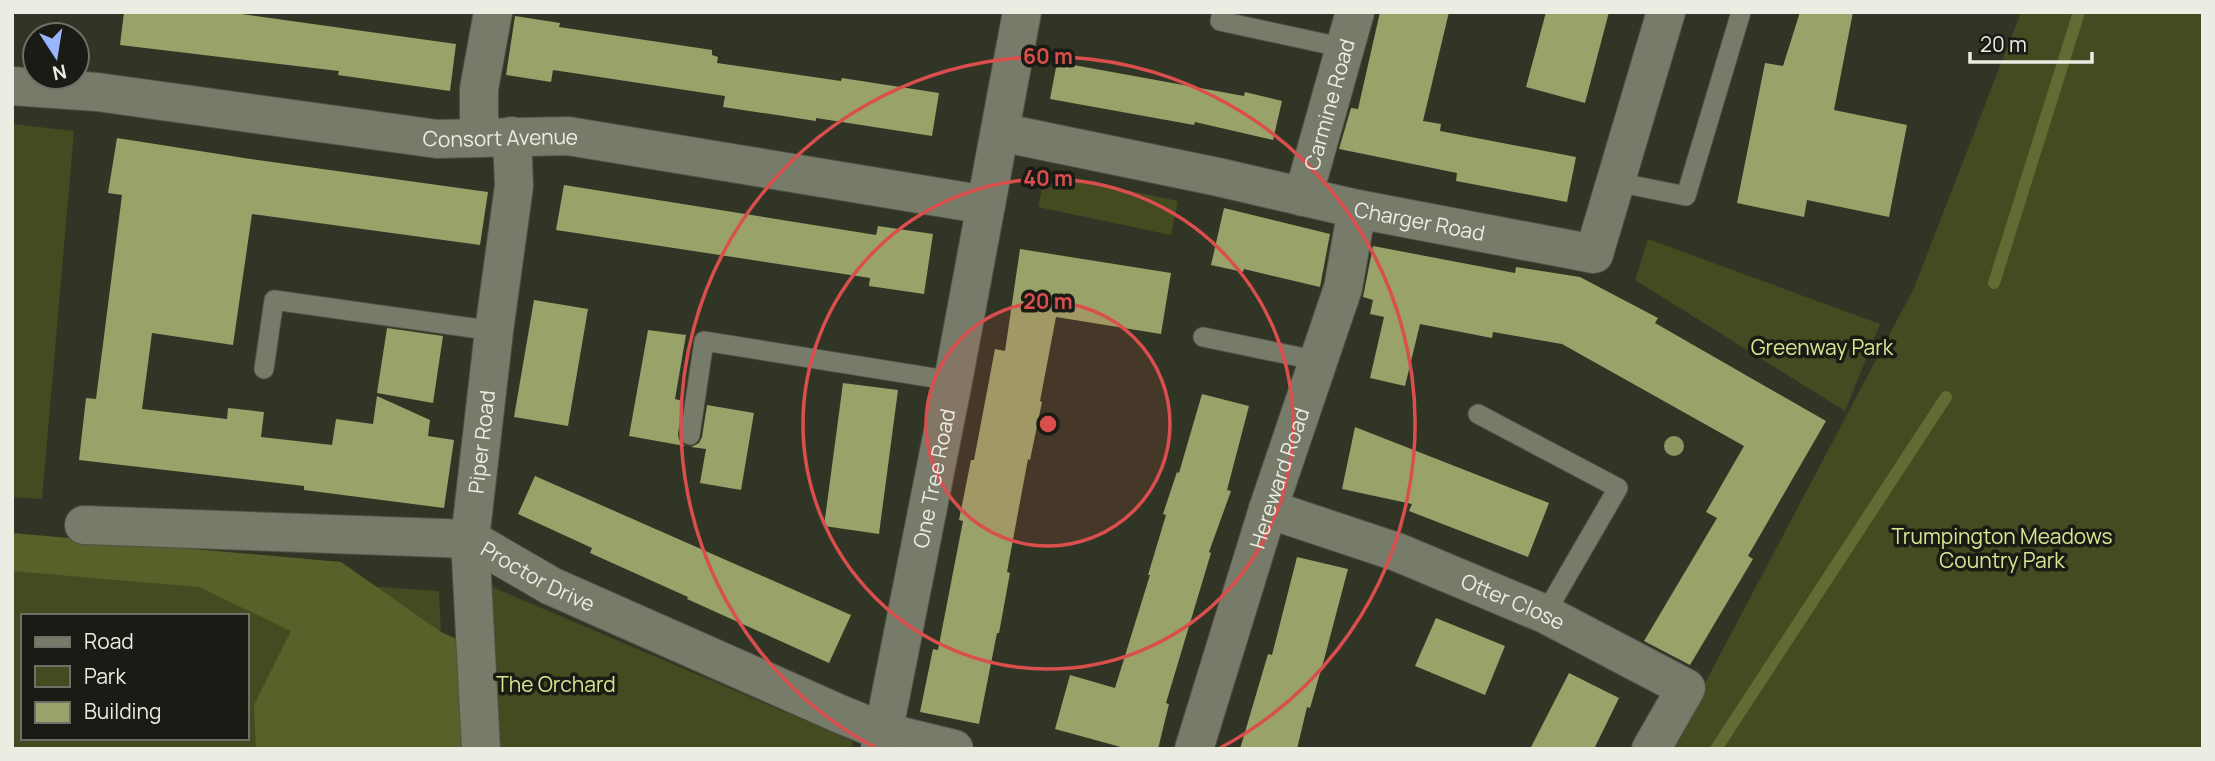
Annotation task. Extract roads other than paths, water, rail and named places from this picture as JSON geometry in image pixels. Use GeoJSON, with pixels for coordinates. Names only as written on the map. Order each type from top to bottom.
{"type":"FeatureCollection","features":[{"type":"Feature","properties":{"kind":"street","name":"Piper Road"},"geometry":{"type":"LineString","coordinates":[[481,749],[470,539],[514,186],[479,89],[493,12]]}},
{"type":"Feature","properties":{"kind":"street","name":"One Tree Road"},"geometry":{"type":"LineString","coordinates":[[882,740],[1022,12]]}},
{"type":"Feature","properties":{"kind":"street","name":"Charger Road"},"geometry":{"type":"LineString","coordinates":[[1000,132],[1357,209],[1594,254],[1666,12]]}},
{"type":"Feature","properties":{"kind":"street","name":"Carmine Road"},"geometry":{"type":"LineString","coordinates":[[1303,197],[1350,30]]}},
{"type":"Feature","properties":{"kind":"street","name":"Consort Avenue"},"geometry":{"type":"LineString","coordinates":[[12,86],[97,92],[437,139],[568,136],[986,205]]}},
{"type":"Feature","properties":{"kind":"street","name":"Hereward Road"},"geometry":{"type":"LineString","coordinates":[[1194,749],[1268,509],[1343,288],[1357,209]]}},
{"type":"Feature","properties":{"kind":"street","name":"Otter Close"},"geometry":{"type":"LineString","coordinates":[[1268,509],[1397,552],[1545,614],[1686,688],[1651,749]]}},
{"type":"Feature","properties":{"kind":"street","name":"Proctor Drive"},"geometry":{"type":"LineString","coordinates":[[84,525],[470,539],[551,586],[882,740],[954,749]]}},
{"type":"Feature","properties":{"kind":"lane"},"geometry":{"type":"LineString","coordinates":[[1222,12],[1220,21],[1350,30]]}},
{"type":"Feature","properties":{"kind":"lane"},"geometry":{"type":"LineString","coordinates":[[1616,181],[1686,196],[1741,12]]}},
{"type":"Feature","properties":{"kind":"lane"},"geometry":{"type":"LineString","coordinates":[[264,369],[274,300],[494,331]]}},
{"type":"Feature","properties":{"kind":"lane"},"geometry":{"type":"LineString","coordinates":[[1203,337],[1319,361]]}},
{"type":"Feature","properties":{"kind":"lane"},"geometry":{"type":"LineString","coordinates":[[690,435],[704,341],[953,381]]}},
{"type":"Feature","properties":{"kind":"lane"},"geometry":{"type":"LineString","coordinates":[[1478,414],[1618,488],[1545,614]]}},
{"type":"Feature","properties":{"kind":"waterway"},"geometry":{"type":"LineString","coordinates":[[1994,283],[2079,12]]}},
{"type":"Feature","properties":{"kind":"waterway"},"geometry":{"type":"LineString","coordinates":[[1716,749],[1946,397]]}},
{"type":"Feature","properties":{"kind":"park label","name":"Greenway Park"},"geometry":{"type":"Point","coordinates":[1822,347]}},
{"type":"Feature","properties":{"kind":"park label","name":"Trumpington Meadows Country Park"},"geometry":{"type":"Point","coordinates":[2002,548]}},
{"type":"Feature","properties":{"kind":"park label","name":"The Orchard"},"geometry":{"type":"Point","coordinates":[556,684]}}]}
